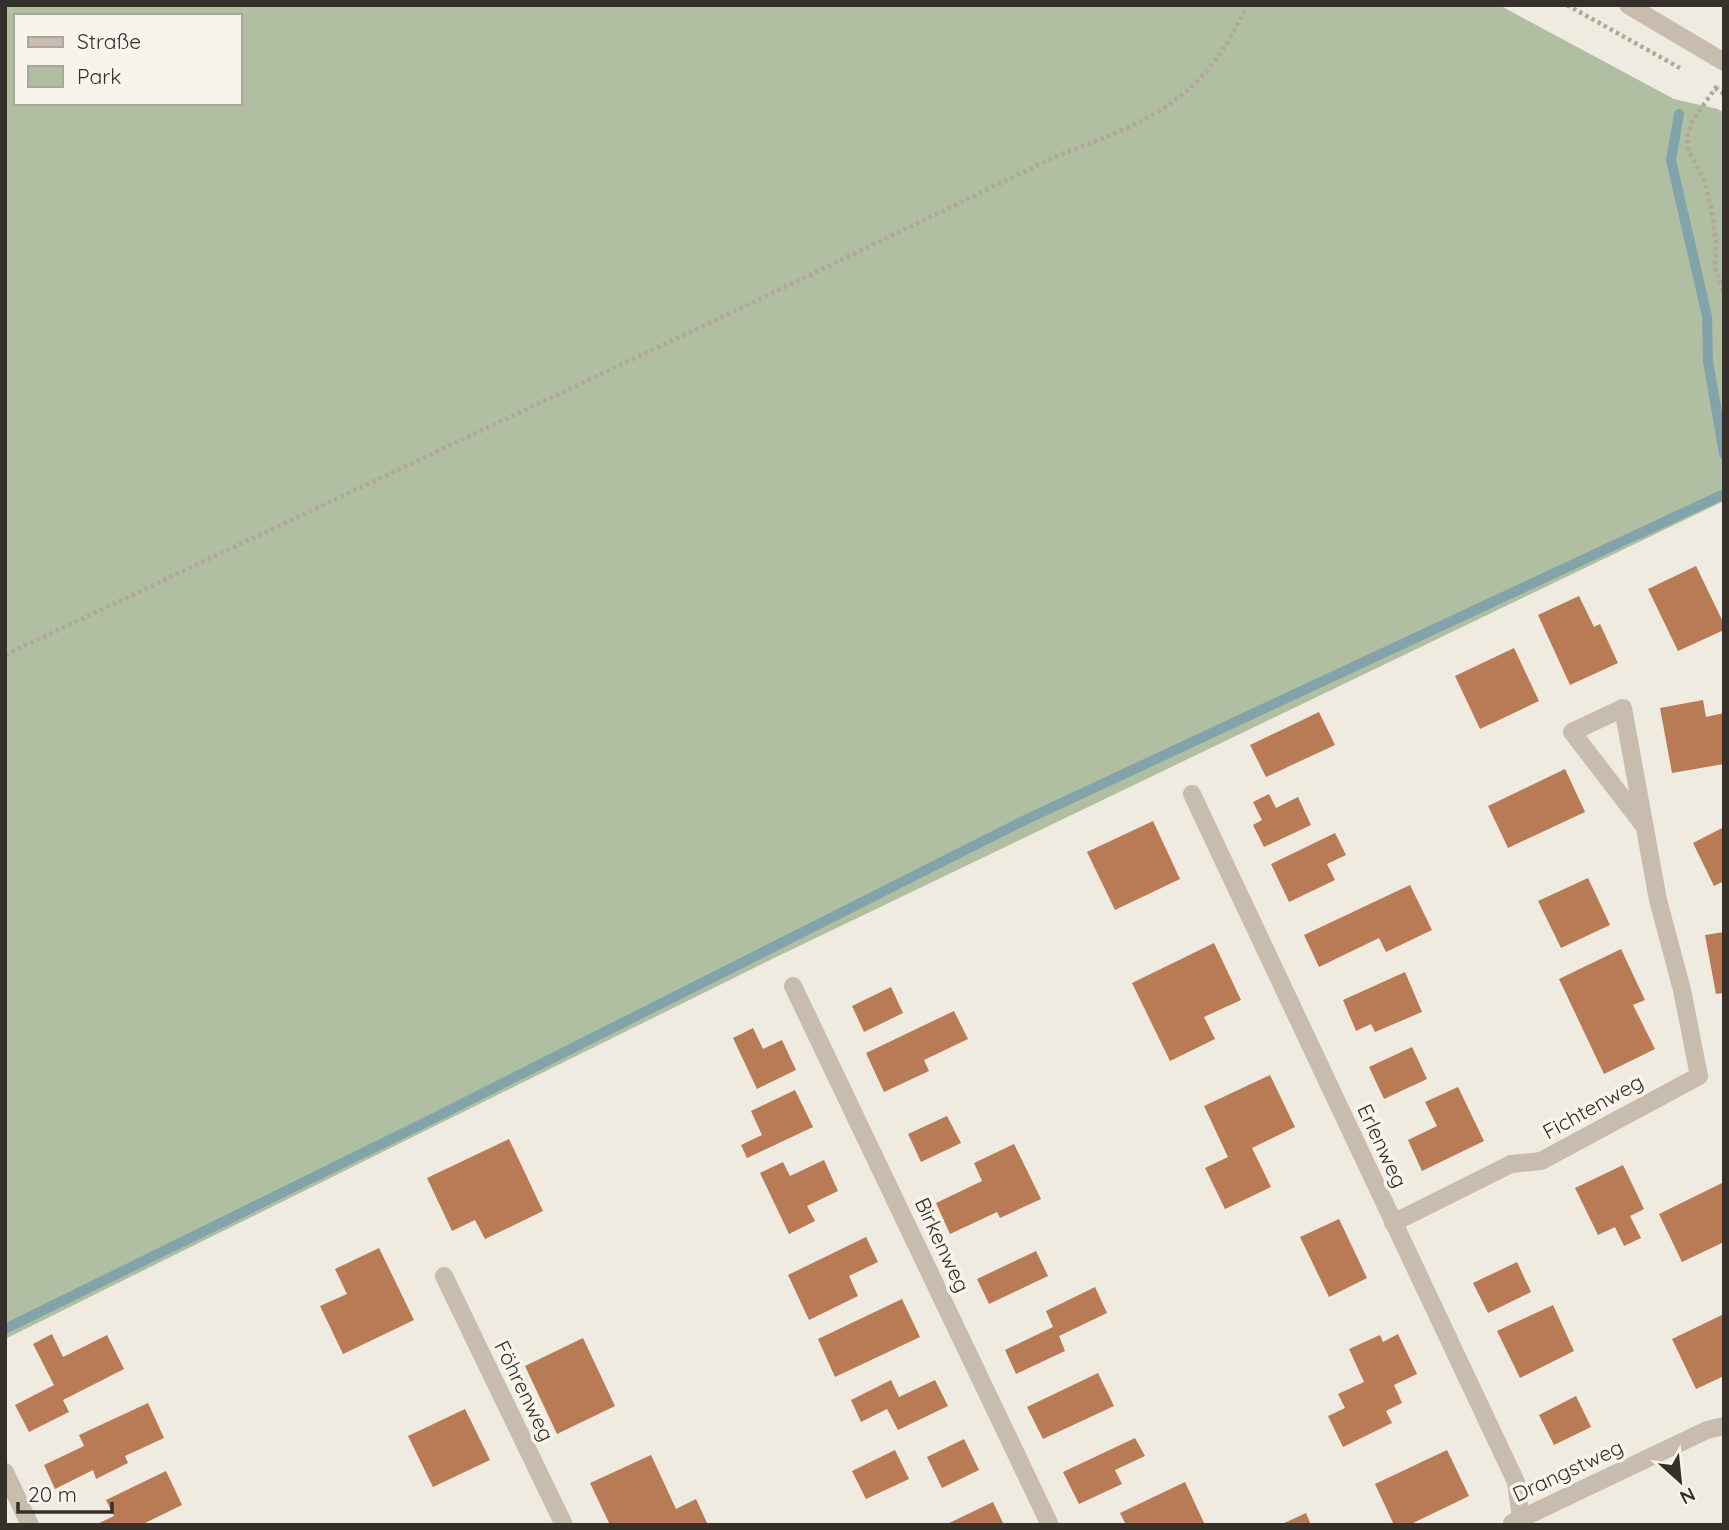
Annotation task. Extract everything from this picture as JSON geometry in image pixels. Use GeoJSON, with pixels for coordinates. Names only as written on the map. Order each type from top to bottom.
{"type":"FeatureCollection","features":[{"type":"Feature","properties":{"kind":"street"},"geometry":{"type":"LineString","coordinates":[[1628,5],[1724,62]]}},
{"type":"Feature","properties":{"kind":"street","name":"Fichtenweg"},"geometry":{"type":"LineString","coordinates":[[1393,1223],[1511,1164],[1541,1161],[1707,1072],[1658,900],[1645,827],[1637,787],[1623,708],[1572,732],[1645,827]]}},
{"type":"Feature","properties":{"kind":"street","name":"Erlenweg"},"geometry":{"type":"LineString","coordinates":[[1192,794],[1516,1482],[1517,1523]]}},
{"type":"Feature","properties":{"kind":"street","name":"Birkenweg"},"geometry":{"type":"LineString","coordinates":[[793,986],[1050,1525]]}},
{"type":"Feature","properties":{"kind":"street","name":"Föhrenweg"},"geometry":{"type":"LineString","coordinates":[[443,1276],[564,1525]]}},
{"type":"Feature","properties":{"kind":"street","name":"Drangstweg"},"geometry":{"type":"LineString","coordinates":[[1517,1523],[1707,1430],[1724,1426]]}},
{"type":"Feature","properties":{"kind":"street"},"geometry":{"type":"LineString","coordinates":[[5,1472],[30,1525]]}},
{"type":"Feature","properties":{"kind":"path"},"geometry":{"type":"LineString","coordinates":[[5,655],[1059,155],[1155,115],[1182,96],[1207,73],[1232,37],[1247,5]]}},
{"type":"Feature","properties":{"kind":"path"},"geometry":{"type":"LineString","coordinates":[[1567,5],[1682,69]]}},
{"type":"Feature","properties":{"kind":"path"},"geometry":{"type":"LineString","coordinates":[[1704,82],[1724,94]]}},
{"type":"Feature","properties":{"kind":"path"},"geometry":{"type":"LineString","coordinates":[[1716,88],[1692,121],[1687,137],[1689,153],[1703,179],[1712,212],[1716,242],[1715,268],[1724,293]]}},
{"type":"Feature","properties":{"kind":"green space"},"geometry":{"type":"Polygon","coordinates":[[[5,5],[1499,5],[1674,99],[1718,109],[1724,113],[1724,501],[768,961],[5,1339],[5,5]]]}},
{"type":"Feature","properties":{"kind":"building"},"geometry":{"type":"Polygon","coordinates":[[[1696,566],[1724,624],[1724,630],[1678,651],[1648,589],[1696,566]]]}},
{"type":"Feature","properties":{"kind":"building"},"geometry":{"type":"Polygon","coordinates":[[[1579,596],[1594,627],[1600,624],[1618,663],[1570,685],[1538,615],[1579,596]]]}},
{"type":"Feature","properties":{"kind":"building"},"geometry":{"type":"Polygon","coordinates":[[[1514,648],[1539,701],[1480,729],[1455,676],[1514,648]]]}},
{"type":"Feature","properties":{"kind":"building"},"geometry":{"type":"Polygon","coordinates":[[[1703,700],[1706,717],[1724,713],[1724,764],[1672,773],[1660,708],[1703,700]]]}},
{"type":"Feature","properties":{"kind":"building"},"geometry":{"type":"Polygon","coordinates":[[[1319,712],[1335,745],[1266,777],[1250,745],[1319,712]]]}},
{"type":"Feature","properties":{"kind":"building"},"geometry":{"type":"Polygon","coordinates":[[[1565,769],[1585,812],[1508,848],[1488,806],[1565,769]]]}},
{"type":"Feature","properties":{"kind":"building"},"geometry":{"type":"Polygon","coordinates":[[[1269,794],[1276,808],[1298,797],[1311,825],[1264,847],[1253,825],[1262,820],[1253,802],[1269,794]]]}},
{"type":"Feature","properties":{"kind":"building"},"geometry":{"type":"Polygon","coordinates":[[[1153,821],[1180,879],[1115,910],[1087,852],[1153,821]]]}},
{"type":"Feature","properties":{"kind":"building"},"geometry":{"type":"Polygon","coordinates":[[[1724,827],[1724,881],[1714,886],[1693,843],[1724,827]]]}},
{"type":"Feature","properties":{"kind":"building"},"geometry":{"type":"Polygon","coordinates":[[[1335,833],[1346,855],[1327,864],[1335,880],[1289,902],[1271,864],[1335,833]]]}},
{"type":"Feature","properties":{"kind":"building"},"geometry":{"type":"Polygon","coordinates":[[[1588,878],[1610,925],[1561,948],[1538,901],[1588,878]]]}},
{"type":"Feature","properties":{"kind":"building"},"geometry":{"type":"Polygon","coordinates":[[[1410,885],[1432,930],[1386,952],[1379,938],[1319,967],[1304,935],[1410,885]]]}},
{"type":"Feature","properties":{"kind":"building"},"geometry":{"type":"Polygon","coordinates":[[[1724,932],[1724,993],[1716,994],[1705,935],[1724,932]]]}},
{"type":"Feature","properties":{"kind":"building"},"geometry":{"type":"Polygon","coordinates":[[[1214,943],[1241,1000],[1204,1017],[1215,1039],[1170,1061],[1132,983],[1214,943]]]}},
{"type":"Feature","properties":{"kind":"building"},"geometry":{"type":"Polygon","coordinates":[[[1621,949],[1645,1000],[1633,1005],[1655,1049],[1604,1074],[1559,979],[1621,949]]]}},
{"type":"Feature","properties":{"kind":"building"},"geometry":{"type":"Polygon","coordinates":[[[1405,972],[1422,1012],[1375,1032],[1371,1024],[1356,1031],[1343,1000],[1405,972]]]}},
{"type":"Feature","properties":{"kind":"building"},"geometry":{"type":"Polygon","coordinates":[[[891,987],[903,1013],[864,1032],[852,1006],[891,987]]]}},
{"type":"Feature","properties":{"kind":"building"},"geometry":{"type":"Polygon","coordinates":[[[954,1011],[968,1039],[924,1060],[929,1071],[884,1092],[866,1053],[954,1011]]]}},
{"type":"Feature","properties":{"kind":"building"},"geometry":{"type":"Polygon","coordinates":[[[753,1028],[763,1049],[782,1040],[796,1070],[757,1089],[733,1038],[753,1028]]]}},
{"type":"Feature","properties":{"kind":"building"},"geometry":{"type":"Polygon","coordinates":[[[1412,1047],[1427,1079],[1384,1099],[1369,1067],[1412,1047]]]}},
{"type":"Feature","properties":{"kind":"building"},"geometry":{"type":"Polygon","coordinates":[[[1270,1075],[1295,1127],[1252,1148],[1271,1187],[1225,1209],[1205,1168],[1228,1157],[1204,1106],[1270,1075]]]}},
{"type":"Feature","properties":{"kind":"building"},"geometry":{"type":"Polygon","coordinates":[[[1458,1087],[1484,1141],[1422,1171],[1408,1140],[1437,1126],[1425,1102],[1458,1087]]]}},
{"type":"Feature","properties":{"kind":"building"},"geometry":{"type":"Polygon","coordinates":[[[795,1090],[813,1127],[747,1158],[741,1145],[762,1135],[751,1111],[795,1090]]]}},
{"type":"Feature","properties":{"kind":"building"},"geometry":{"type":"Polygon","coordinates":[[[947,1116],[961,1143],[921,1162],[908,1134],[947,1116]]]}},
{"type":"Feature","properties":{"kind":"building"},"geometry":{"type":"Polygon","coordinates":[[[509,1139],[543,1211],[485,1239],[475,1220],[452,1231],[427,1178],[509,1139]]]}},
{"type":"Feature","properties":{"kind":"building"},"geometry":{"type":"Polygon","coordinates":[[[1014,1144],[1041,1199],[1000,1218],[997,1212],[950,1234],[936,1203],[982,1181],[974,1163],[1014,1144]]]}},
{"type":"Feature","properties":{"kind":"building"},"geometry":{"type":"Polygon","coordinates":[[[824,1160],[838,1191],[807,1206],[815,1221],[789,1234],[760,1173],[783,1162],[790,1176],[824,1160]]]}},
{"type":"Feature","properties":{"kind":"building"},"geometry":{"type":"Polygon","coordinates":[[[1623,1165],[1644,1209],[1630,1216],[1641,1238],[1624,1246],[1615,1227],[1598,1235],[1575,1188],[1623,1165]]]}},
{"type":"Feature","properties":{"kind":"building"},"geometry":{"type":"Polygon","coordinates":[[[1724,1182],[1724,1242],[1682,1262],[1659,1214],[1724,1182]]]}},
{"type":"Feature","properties":{"kind":"building"},"geometry":{"type":"Polygon","coordinates":[[[1339,1219],[1367,1278],[1329,1297],[1300,1237],[1339,1219]]]}},
{"type":"Feature","properties":{"kind":"building"},"geometry":{"type":"Polygon","coordinates":[[[866,1237],[878,1262],[849,1276],[858,1296],[809,1320],[788,1275],[866,1237]]]}},
{"type":"Feature","properties":{"kind":"building"},"geometry":{"type":"Polygon","coordinates":[[[379,1248],[414,1320],[343,1354],[320,1306],[347,1294],[335,1269],[379,1248]]]}},
{"type":"Feature","properties":{"kind":"building"},"geometry":{"type":"Polygon","coordinates":[[[1036,1251],[1048,1276],[989,1304],[977,1279],[1036,1251]]]}},
{"type":"Feature","properties":{"kind":"building"},"geometry":{"type":"Polygon","coordinates":[[[1517,1262],[1531,1292],[1488,1313],[1473,1283],[1517,1262]]]}},
{"type":"Feature","properties":{"kind":"building"},"geometry":{"type":"Polygon","coordinates":[[[1095,1287],[1107,1313],[1059,1336],[1065,1351],[1016,1374],[1005,1350],[1053,1327],[1046,1311],[1095,1287]]]}},
{"type":"Feature","properties":{"kind":"building"},"geometry":{"type":"Polygon","coordinates":[[[902,1299],[920,1337],[835,1377],[818,1339],[902,1299]]]}},
{"type":"Feature","properties":{"kind":"building"},"geometry":{"type":"Polygon","coordinates":[[[1553,1305],[1574,1351],[1520,1378],[1497,1331],[1553,1305]]]}},
{"type":"Feature","properties":{"kind":"building"},"geometry":{"type":"Polygon","coordinates":[[[1722,1315],[1724,1376],[1696,1389],[1672,1339],[1722,1315]]]}},
{"type":"Feature","properties":{"kind":"building"},"geometry":{"type":"Polygon","coordinates":[[[52,1334],[63,1357],[107,1335],[124,1369],[63,1400],[69,1412],[29,1432],[15,1405],[54,1385],[33,1344],[52,1334]]]}},
{"type":"Feature","properties":{"kind":"building"},"geometry":{"type":"Polygon","coordinates":[[[1398,1334],[1417,1374],[1394,1385],[1402,1403],[1386,1411],[1392,1423],[1343,1447],[1328,1416],[1345,1408],[1338,1394],[1364,1382],[1349,1349],[1380,1335],[1383,1342],[1398,1334]]]}},
{"type":"Feature","properties":{"kind":"building"},"geometry":{"type":"Polygon","coordinates":[[[583,1338],[615,1406],[557,1434],[525,1366],[583,1338]]]}},
{"type":"Feature","properties":{"kind":"building"},"geometry":{"type":"Polygon","coordinates":[[[1098,1373],[1114,1406],[1043,1439],[1027,1407],[1098,1373]]]}},
{"type":"Feature","properties":{"kind":"building"},"geometry":{"type":"Polygon","coordinates":[[[891,1380],[899,1397],[935,1380],[948,1406],[898,1430],[887,1409],[861,1422],[851,1400],[891,1380]]]}},
{"type":"Feature","properties":{"kind":"building"},"geometry":{"type":"Polygon","coordinates":[[[1576,1396],[1591,1427],[1554,1445],[1539,1415],[1576,1396]]]}},
{"type":"Feature","properties":{"kind":"building"},"geometry":{"type":"Polygon","coordinates":[[[148,1403],[164,1438],[125,1456],[128,1463],[96,1479],[93,1470],[55,1489],[44,1465],[84,1446],[79,1435],[148,1403]]]}},
{"type":"Feature","properties":{"kind":"building"},"geometry":{"type":"Polygon","coordinates":[[[465,1409],[490,1460],[433,1487],[408,1436],[465,1409]]]}},
{"type":"Feature","properties":{"kind":"building"},"geometry":{"type":"Polygon","coordinates":[[[1135,1438],[1145,1456],[1115,1470],[1122,1484],[1079,1504],[1063,1472],[1135,1438]]]}},
{"type":"Feature","properties":{"kind":"building"},"geometry":{"type":"Polygon","coordinates":[[[964,1439],[979,1470],[942,1488],[927,1457],[964,1439]]]}},
{"type":"Feature","properties":{"kind":"building"},"geometry":{"type":"Polygon","coordinates":[[[895,1450],[909,1479],[866,1499],[852,1471],[895,1450]]]}},
{"type":"Feature","properties":{"kind":"building"},"geometry":{"type":"Polygon","coordinates":[[[1447,1450],[1469,1496],[1409,1525],[1394,1525],[1375,1484],[1447,1450]]]}},
{"type":"Feature","properties":{"kind":"building"},"geometry":{"type":"Polygon","coordinates":[[[651,1455],[676,1509],[696,1499],[708,1525],[610,1525],[590,1483],[651,1455]]]}},
{"type":"Feature","properties":{"kind":"building"},"geometry":{"type":"Polygon","coordinates":[[[166,1471],[182,1505],[141,1525],[95,1525],[114,1516],[106,1500],[166,1471]]]}},
{"type":"Feature","properties":{"kind":"building"},"geometry":{"type":"Polygon","coordinates":[[[1185,1482],[1205,1525],[1126,1525],[1120,1513],[1185,1482]]]}},
{"type":"Feature","properties":{"kind":"building"},"geometry":{"type":"Polygon","coordinates":[[[993,1502],[1004,1525],[945,1525],[993,1502]]]}},
{"type":"Feature","properties":{"kind":"building"},"geometry":{"type":"Polygon","coordinates":[[[1306,1513],[1311,1525],[1280,1525],[1306,1513]]]}},
{"type":"Feature","properties":{"kind":"waterway"},"geometry":{"type":"LineString","coordinates":[[1679,114],[1671,160],[1707,316],[1708,361],[1724,454]]}},
{"type":"Feature","properties":{"kind":"waterway"},"geometry":{"type":"LineString","coordinates":[[5,1329],[430,1120],[1023,821],[1724,494]]}}]}
